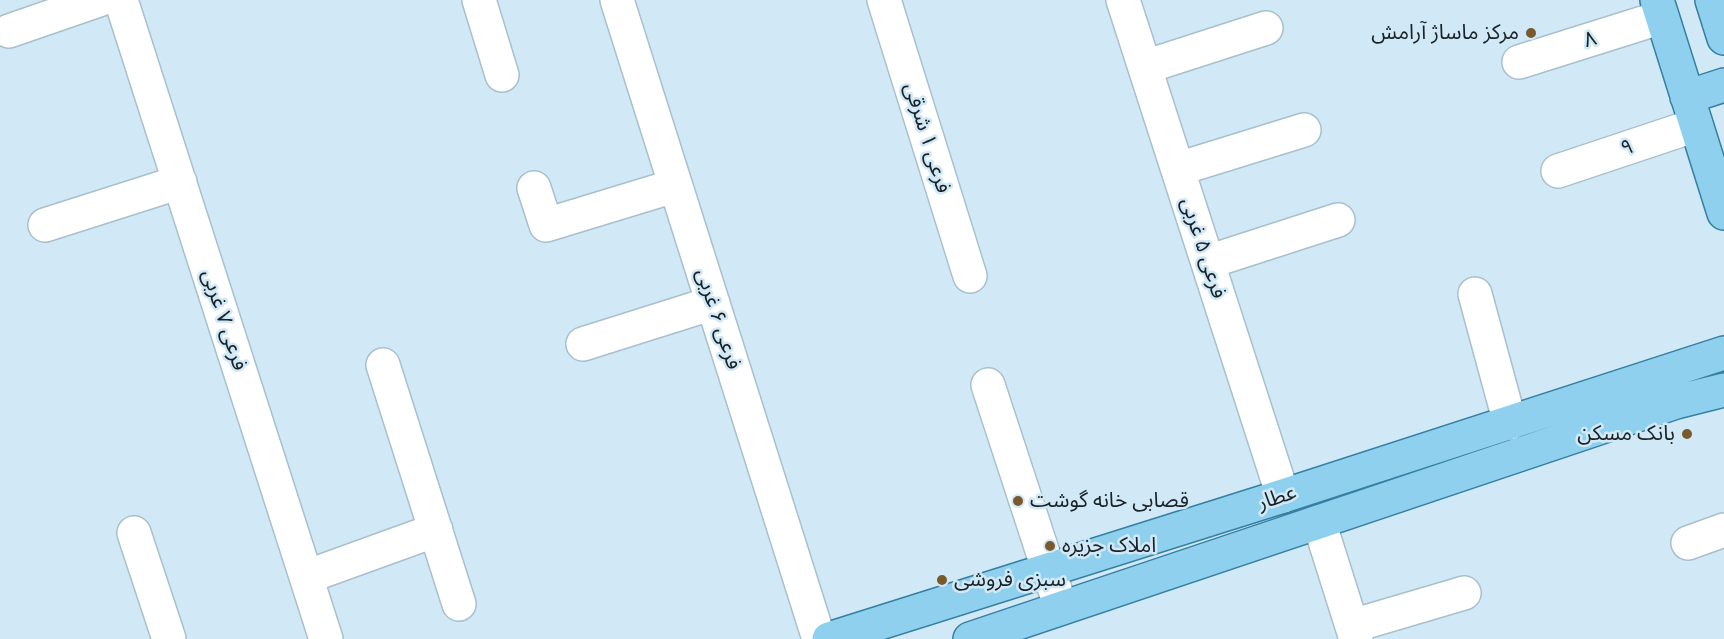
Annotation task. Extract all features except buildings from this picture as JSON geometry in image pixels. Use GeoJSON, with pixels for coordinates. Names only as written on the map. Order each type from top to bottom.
{"type":"FeatureCollection","features":[{"type":"Feature","properties":{"kind":"main road"},"geometry":{"type":"LineString","coordinates":[[1712,0],[1724,38]]}},
{"type":"Feature","properties":{"kind":"main road"},"geometry":{"type":"LineString","coordinates":[[1659,8],[1724,213]]}},
{"type":"Feature","properties":{"kind":"main road"},"geometry":{"type":"LineString","coordinates":[[1692,111],[1724,85]]}},
{"type":"Feature","properties":{"kind":"main road"},"geometry":{"type":"LineString","coordinates":[[1661,374],[1724,328]]}},
{"type":"Feature","properties":{"kind":"main road","name":"عطار"},"geometry":{"type":"LineString","coordinates":[[829,639],[1283,496],[1724,353]]}},
{"type":"Feature","properties":{"kind":"main road","name":"عطار"},"geometry":{"type":"LineString","coordinates":[[970,639],[1676,402],[1724,390]]}},
{"type":"Feature","properties":{"kind":"main road"},"geometry":{"type":"LineString","coordinates":[[1676,402],[1724,404]]}},
{"type":"Feature","properties":{"kind":"street"},"geometry":{"type":"LineString","coordinates":[[9,31],[99,0]]}},
{"type":"Feature","properties":{"kind":"street","name":"فرعی ۷ غربی"},"geometry":{"type":"LineString","coordinates":[[121,0],[326,639]]}},
{"type":"Feature","properties":{"kind":"street"},"geometry":{"type":"LineString","coordinates":[[479,0],[502,75]]}},
{"type":"Feature","properties":{"kind":"street","name":"فرعی ۶ غربی"},"geometry":{"type":"LineString","coordinates":[[617,0],[819,639]]}},
{"type":"Feature","properties":{"kind":"street","name":"فرعی ۱ شرقی"},"geometry":{"type":"LineString","coordinates":[[884,0],[970,276]]}},
{"type":"Feature","properties":{"kind":"street","name":"فرعی ۵ غربی"},"geometry":{"type":"LineString","coordinates":[[1123,0],[1283,496]]}},
{"type":"Feature","properties":{"kind":"street","name":"۸"},"geometry":{"type":"LineString","coordinates":[[1519,62],[1659,8]]}},
{"type":"Feature","properties":{"kind":"street"},"geometry":{"type":"LineString","coordinates":[[1145,67],[1266,28]]}},
{"type":"Feature","properties":{"kind":"street","name":"۹"},"geometry":{"type":"LineString","coordinates":[[1558,171],[1692,111]]}},
{"type":"Feature","properties":{"kind":"street"},"geometry":{"type":"LineString","coordinates":[[1178,169],[1304,130]]}},
{"type":"Feature","properties":{"kind":"street"},"geometry":{"type":"LineString","coordinates":[[45,225],[180,182]]}},
{"type":"Feature","properties":{"kind":"street"},"geometry":{"type":"LineString","coordinates":[[534,188],[546,225],[674,186]]}},
{"type":"Feature","properties":{"kind":"street"},"geometry":{"type":"LineString","coordinates":[[1208,261],[1338,220]]}},
{"type":"Feature","properties":{"kind":"street"},"geometry":{"type":"LineString","coordinates":[[1475,294],[1510,423]]}},
{"type":"Feature","properties":{"kind":"street"},"geometry":{"type":"LineString","coordinates":[[583,344],[713,303]]}},
{"type":"Feature","properties":{"kind":"street"},"geometry":{"type":"LineString","coordinates":[[383,365],[459,604]]}},
{"type":"Feature","properties":{"kind":"street"},"geometry":{"type":"LineString","coordinates":[[987,386],[1061,608]]}},
{"type":"Feature","properties":{"kind":"street"},"geometry":{"type":"LineString","coordinates":[[1319,522],[1354,633],[1464,593]]}},
{"type":"Feature","properties":{"kind":"street"},"geometry":{"type":"LineString","coordinates":[[306,577],[436,530]]}},
{"type":"Feature","properties":{"kind":"street"},"geometry":{"type":"LineString","coordinates":[[1688,543],[1724,530]]}},
{"type":"Feature","properties":{"kind":"street"},"geometry":{"type":"LineString","coordinates":[[134,533],[169,639]]}},
{"type":"Feature","properties":{"kind":"place","name":"مرکز ماساژ آرامش"},"geometry":{"type":"Point","coordinates":[1531,33]}},
{"type":"Feature","properties":{"kind":"place","name":"بانک مسکن"},"geometry":{"type":"Point","coordinates":[1687,434]}},
{"type":"Feature","properties":{"kind":"place","name":"قصابی خانه گوشت"},"geometry":{"type":"Point","coordinates":[1018,501]}},
{"type":"Feature","properties":{"kind":"place","name":"املاک جزیره"},"geometry":{"type":"Point","coordinates":[1050,546]}},
{"type":"Feature","properties":{"kind":"place","name":"سبزی فروشی"},"geometry":{"type":"Point","coordinates":[942,580]}}]}
